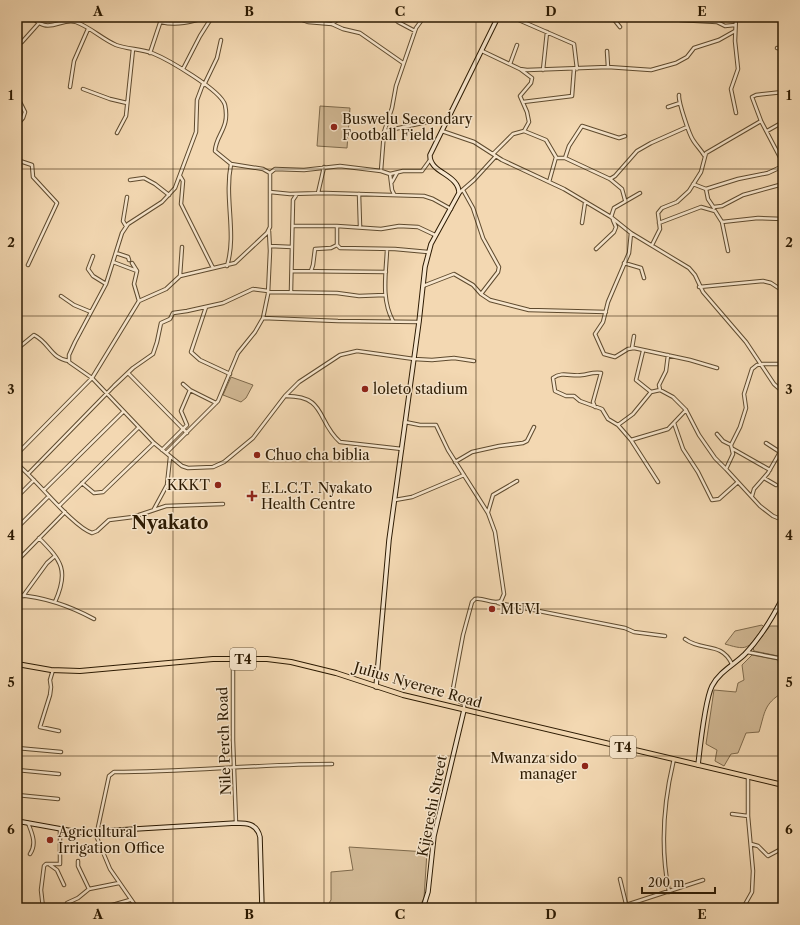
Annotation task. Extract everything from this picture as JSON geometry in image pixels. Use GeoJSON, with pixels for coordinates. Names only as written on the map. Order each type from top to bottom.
{"type":"FeatureCollection","features":[{"type":"Feature","properties":{"kind":"highway","name":"Julius Nyerere Road"},"geometry":{"type":"LineString","coordinates":[[17,664],[53,670],[96,670],[166,663],[233,659],[267,659],[314,666],[376,687],[464,710],[783,785]]}},
{"type":"Feature","properties":{"kind":"street"},"geometry":{"type":"LineString","coordinates":[[17,18],[25,17]]}},
{"type":"Feature","properties":{"kind":"street"},"geometry":{"type":"LineString","coordinates":[[31,17],[39,23],[48,26],[64,21],[78,22],[114,44],[150,52],[183,69],[219,95],[224,104],[225,125],[218,139],[215,152],[232,164],[263,169],[270,173]]}},
{"type":"Feature","properties":{"kind":"street"},"geometry":{"type":"LineString","coordinates":[[78,22],[83,17]]}},
{"type":"Feature","properties":{"kind":"street"},"geometry":{"type":"LineString","coordinates":[[150,52],[162,17]]}},
{"type":"Feature","properties":{"kind":"street"},"geometry":{"type":"LineString","coordinates":[[160,22],[187,23],[207,17]]}},
{"type":"Feature","properties":{"kind":"street"},"geometry":{"type":"LineString","coordinates":[[183,69],[200,36],[212,17]]}},
{"type":"Feature","properties":{"kind":"street"},"geometry":{"type":"LineString","coordinates":[[294,17],[308,22],[332,24],[343,29],[363,34],[373,43],[404,63]]}},
{"type":"Feature","properties":{"kind":"street"},"geometry":{"type":"LineString","coordinates":[[332,24],[341,17]]}},
{"type":"Feature","properties":{"kind":"street"},"geometry":{"type":"LineString","coordinates":[[393,17],[398,22],[415,31]]}},
{"type":"Feature","properties":{"kind":"street"},"geometry":{"type":"LineString","coordinates":[[381,171],[385,131],[404,63],[415,31],[424,17]]}},
{"type":"Feature","properties":{"kind":"street"},"geometry":{"type":"LineString","coordinates":[[270,173],[276,169],[304,170],[324,167],[350,166],[390,174],[403,171],[422,172],[430,160],[430,155],[498,17]]}},
{"type":"Feature","properties":{"kind":"street"},"geometry":{"type":"LineString","coordinates":[[512,17],[574,44],[575,69],[572,96],[523,102]]}},
{"type":"Feature","properties":{"kind":"street"},"geometry":{"type":"LineString","coordinates":[[612,17],[620,27]]}},
{"type":"Feature","properties":{"kind":"street"},"geometry":{"type":"LineString","coordinates":[[672,17],[680,20],[717,22],[724,26],[735,25]]}},
{"type":"Feature","properties":{"kind":"street"},"geometry":{"type":"LineString","coordinates":[[732,17],[736,17],[736,58],[738,69],[731,89],[736,112]]}},
{"type":"Feature","properties":{"kind":"street"},"geometry":{"type":"LineString","coordinates":[[17,44],[22,42],[39,23]]}},
{"type":"Feature","properties":{"kind":"street"},"geometry":{"type":"LineString","coordinates":[[70,87],[74,61],[88,29]]}},
{"type":"Feature","properties":{"kind":"street"},"geometry":{"type":"LineString","coordinates":[[520,69],[543,70],[608,67],[647,71],[675,64],[687,57],[696,47],[719,40],[735,31]]}},
{"type":"Feature","properties":{"kind":"street"},"geometry":{"type":"LineString","coordinates":[[543,70],[547,32]]}},
{"type":"Feature","properties":{"kind":"street"},"geometry":{"type":"LineString","coordinates":[[69,360],[75,342],[106,284],[122,233],[126,226],[169,195],[180,176],[196,132],[196,108],[204,84],[217,58],[221,40]]}},
{"type":"Feature","properties":{"kind":"street"},"geometry":{"type":"LineString","coordinates":[[510,64],[517,45]]}},
{"type":"Feature","properties":{"kind":"street"},"geometry":{"type":"LineString","coordinates":[[777,48],[783,49]]}},
{"type":"Feature","properties":{"kind":"street"},"geometry":{"type":"LineString","coordinates":[[117,133],[126,116],[133,49]]}},
{"type":"Feature","properties":{"kind":"street"},"geometry":{"type":"LineString","coordinates":[[482,51],[520,69],[532,78],[531,83],[521,94],[530,122],[524,131]]}},
{"type":"Feature","properties":{"kind":"street"},"geometry":{"type":"LineString","coordinates":[[608,51],[608,67]]}},
{"type":"Feature","properties":{"kind":"street"},"geometry":{"type":"LineString","coordinates":[[83,89],[110,100],[127,103]]}},
{"type":"Feature","properties":{"kind":"street"},"geometry":{"type":"LineString","coordinates":[[783,92],[753,96],[754,105],[761,121],[783,163]]}},
{"type":"Feature","properties":{"kind":"street"},"geometry":{"type":"LineString","coordinates":[[680,95],[680,103],[692,140],[704,156]]}},
{"type":"Feature","properties":{"kind":"street"},"geometry":{"type":"LineString","coordinates":[[17,96],[25,112],[23,118],[17,125]]}},
{"type":"Feature","properties":{"kind":"street"},"geometry":{"type":"LineString","coordinates":[[668,107],[680,103]]}},
{"type":"Feature","properties":{"kind":"street"},"geometry":{"type":"LineString","coordinates":[[385,131],[447,120]]}},
{"type":"Feature","properties":{"kind":"street"},"geometry":{"type":"LineString","coordinates":[[652,245],[659,232],[659,210],[677,202],[693,184],[701,172],[704,156],[715,147],[761,121]]}},
{"type":"Feature","properties":{"kind":"street"},"geometry":{"type":"LineString","coordinates":[[767,131],[783,122]]}},
{"type":"Feature","properties":{"kind":"street"},"geometry":{"type":"LineString","coordinates":[[565,158],[569,146],[582,126],[619,138],[624,136]]}},
{"type":"Feature","properties":{"kind":"street"},"geometry":{"type":"LineString","coordinates":[[610,178],[615,176],[637,151],[650,143],[687,127]]}},
{"type":"Feature","properties":{"kind":"street"},"geometry":{"type":"LineString","coordinates":[[442,131],[474,142],[509,164],[549,182],[612,218],[631,233],[652,245],[692,272],[700,287],[746,342],[774,384],[783,392]]}},
{"type":"Feature","properties":{"kind":"street"},"geometry":{"type":"LineString","coordinates":[[493,154],[513,134],[524,131],[546,140],[556,158],[549,182]]}},
{"type":"Feature","properties":{"kind":"street"},"geometry":{"type":"LineString","coordinates":[[376,687],[389,540],[419,322],[422,286],[428,252],[435,235],[461,191],[474,180],[496,156]]}},
{"type":"Feature","properties":{"kind":"street"},"geometry":{"type":"LineString","coordinates":[[556,158],[565,158],[610,178],[622,189],[625,200]]}},
{"type":"Feature","properties":{"kind":"street"},"geometry":{"type":"LineString","coordinates":[[17,160],[32,165],[33,177],[57,202],[28,265]]}},
{"type":"Feature","properties":{"kind":"street"},"geometry":{"type":"LineString","coordinates":[[430,160],[432,164],[457,184],[473,208],[484,241],[499,267],[498,272],[481,294]]}},
{"type":"Feature","properties":{"kind":"street"},"geometry":{"type":"LineString","coordinates":[[227,266],[230,251],[231,220],[228,197],[232,164]]}},
{"type":"Feature","properties":{"kind":"street"},"geometry":{"type":"LineString","coordinates":[[693,184],[706,189],[738,179],[768,173],[783,166]]}},
{"type":"Feature","properties":{"kind":"street"},"geometry":{"type":"LineString","coordinates":[[318,193],[324,167]]}},
{"type":"Feature","properties":{"kind":"street"},"geometry":{"type":"LineString","coordinates":[[392,183],[398,172]]}},
{"type":"Feature","properties":{"kind":"street"},"geometry":{"type":"LineString","coordinates":[[166,453],[216,403],[238,353],[255,332],[263,318],[268,291],[270,246],[270,173]]}},
{"type":"Feature","properties":{"kind":"street"},"geometry":{"type":"LineString","coordinates":[[390,174],[392,190],[395,195]]}},
{"type":"Feature","properties":{"kind":"street"},"geometry":{"type":"LineString","coordinates":[[180,176],[183,181],[181,204],[213,268]]}},
{"type":"Feature","properties":{"kind":"street"},"geometry":{"type":"LineString","coordinates":[[130,180],[144,178],[155,184],[169,195]]}},
{"type":"Feature","properties":{"kind":"street"},"geometry":{"type":"LineString","coordinates":[[659,223],[700,207],[713,209],[743,195],[783,184]]}},
{"type":"Feature","properties":{"kind":"street"},"geometry":{"type":"LineString","coordinates":[[706,189],[708,199],[722,222],[728,251]]}},
{"type":"Feature","properties":{"kind":"street"},"geometry":{"type":"LineString","coordinates":[[387,194],[392,190]]}},
{"type":"Feature","properties":{"kind":"street"},"geometry":{"type":"LineString","coordinates":[[270,192],[290,194],[387,194],[430,197],[451,209]]}},
{"type":"Feature","properties":{"kind":"street"},"geometry":{"type":"LineString","coordinates":[[596,249],[614,232],[616,227],[612,218],[614,208],[625,200],[640,193]]}},
{"type":"Feature","properties":{"kind":"street"},"geometry":{"type":"LineString","coordinates":[[290,194],[293,200],[291,291]]}},
{"type":"Feature","properties":{"kind":"street"},"geometry":{"type":"LineString","coordinates":[[293,200],[297,194]]}},
{"type":"Feature","properties":{"kind":"street"},"geometry":{"type":"LineString","coordinates":[[359,194],[360,226]]}},
{"type":"Feature","properties":{"kind":"street"},"geometry":{"type":"LineString","coordinates":[[126,226],[123,220],[127,197]]}},
{"type":"Feature","properties":{"kind":"street"},"geometry":{"type":"LineString","coordinates":[[582,223],[585,203]]}},
{"type":"Feature","properties":{"kind":"street"},"geometry":{"type":"LineString","coordinates":[[722,222],[758,218],[783,219]]}},
{"type":"Feature","properties":{"kind":"street"},"geometry":{"type":"LineString","coordinates":[[293,226],[360,226],[381,228],[399,226],[418,227],[435,235]]}},
{"type":"Feature","properties":{"kind":"street"},"geometry":{"type":"LineString","coordinates":[[337,226],[337,245]]}},
{"type":"Feature","properties":{"kind":"street"},"geometry":{"type":"LineString","coordinates":[[17,454],[92,378],[138,301],[166,288],[180,276],[227,266],[240,260],[269,230]]}},
{"type":"Feature","properties":{"kind":"street"},"geometry":{"type":"LineString","coordinates":[[631,233],[629,253],[606,312],[604,322],[595,334],[604,354],[617,357],[632,348],[704,363],[717,368]]}},
{"type":"Feature","properties":{"kind":"street"},"geometry":{"type":"LineString","coordinates":[[337,245],[343,248],[428,252]]}},
{"type":"Feature","properties":{"kind":"street"},"geometry":{"type":"LineString","coordinates":[[310,271],[313,265],[315,248],[331,248],[337,245]]}},
{"type":"Feature","properties":{"kind":"street"},"geometry":{"type":"LineString","coordinates":[[270,246],[292,247]]}},
{"type":"Feature","properties":{"kind":"street"},"geometry":{"type":"LineString","coordinates":[[180,276],[182,247]]}},
{"type":"Feature","properties":{"kind":"street"},"geometry":{"type":"LineString","coordinates":[[387,250],[385,295],[387,308],[393,321]]}},
{"type":"Feature","properties":{"kind":"street"},"geometry":{"type":"LineString","coordinates":[[116,253],[128,257],[129,260]]}},
{"type":"Feature","properties":{"kind":"street"},"geometry":{"type":"LineString","coordinates":[[93,256],[88,269],[93,276],[106,284]]}},
{"type":"Feature","properties":{"kind":"street"},"geometry":{"type":"LineString","coordinates":[[113,262],[137,271]]}},
{"type":"Feature","properties":{"kind":"street"},"geometry":{"type":"LineString","coordinates":[[132,263],[137,271],[134,284],[138,301]]}},
{"type":"Feature","properties":{"kind":"street"},"geometry":{"type":"LineString","coordinates":[[624,263],[641,268],[644,278]]}},
{"type":"Feature","properties":{"kind":"street"},"geometry":{"type":"LineString","coordinates":[[292,271],[386,272]]}},
{"type":"Feature","properties":{"kind":"street"},"geometry":{"type":"LineString","coordinates":[[422,286],[454,274],[473,285],[481,294],[490,300],[535,311],[554,310],[569,312],[586,310],[606,312]]}},
{"type":"Feature","properties":{"kind":"street"},"geometry":{"type":"LineString","coordinates":[[700,287],[762,281],[772,283],[783,291]]}},
{"type":"Feature","properties":{"kind":"street"},"geometry":{"type":"LineString","coordinates":[[28,474],[128,373],[153,354],[157,345],[161,323],[170,319],[173,313],[207,307],[231,300],[253,289],[268,291],[337,293],[359,296],[385,295]]}},
{"type":"Feature","properties":{"kind":"street"},"geometry":{"type":"LineString","coordinates":[[61,296],[74,305],[91,312]]}},
{"type":"Feature","properties":{"kind":"street"},"geometry":{"type":"LineString","coordinates":[[207,307],[191,352],[200,360],[230,374]]}},
{"type":"Feature","properties":{"kind":"street"},"geometry":{"type":"LineString","coordinates":[[263,318],[419,322]]}},
{"type":"Feature","properties":{"kind":"street"},"geometry":{"type":"LineString","coordinates":[[17,349],[34,335],[50,348],[56,357],[69,360],[92,378],[108,393],[138,428],[170,457],[182,466],[188,468],[213,467],[224,462],[253,438],[285,396],[311,373],[340,355],[350,351],[365,351],[414,359],[432,360],[454,358],[474,361]]}},
{"type":"Feature","properties":{"kind":"street"},"geometry":{"type":"LineString","coordinates":[[632,348],[634,336]]}},
{"type":"Feature","properties":{"kind":"street"},"geometry":{"type":"LineString","coordinates":[[643,351],[636,378],[651,392],[657,392],[660,390],[673,397],[686,410],[699,435],[715,458],[752,497],[773,516],[783,520]]}},
{"type":"Feature","properties":{"kind":"street"},"geometry":{"type":"LineString","coordinates":[[660,390],[659,385],[666,371],[668,355]]}},
{"type":"Feature","properties":{"kind":"street"},"geometry":{"type":"LineString","coordinates":[[731,445],[740,427],[746,408],[744,397],[746,385],[754,367],[773,363],[783,364]]}},
{"type":"Feature","properties":{"kind":"street"},"geometry":{"type":"LineString","coordinates":[[595,407],[593,402],[600,373],[593,372],[581,376],[563,374],[554,378],[555,391],[566,396],[574,396],[580,401],[595,407],[602,409],[608,419],[618,425],[631,440],[658,482]]}},
{"type":"Feature","properties":{"kind":"street"},"geometry":{"type":"LineString","coordinates":[[128,373],[187,433]]}},
{"type":"Feature","properties":{"kind":"street"},"geometry":{"type":"LineString","coordinates":[[183,384],[190,390],[216,403]]}},
{"type":"Feature","properties":{"kind":"street"},"geometry":{"type":"LineString","coordinates":[[162,450],[183,430],[187,424],[181,411],[190,390]]}},
{"type":"Feature","properties":{"kind":"street"},"geometry":{"type":"LineString","coordinates":[[618,425],[633,414],[651,392]]}},
{"type":"Feature","properties":{"kind":"street"},"geometry":{"type":"LineString","coordinates":[[285,396],[303,397],[312,401],[340,442],[402,449]]}},
{"type":"Feature","properties":{"kind":"street"},"geometry":{"type":"LineString","coordinates":[[631,440],[665,430],[686,410]]}},
{"type":"Feature","properties":{"kind":"street"},"geometry":{"type":"LineString","coordinates":[[44,490],[124,412]]}},
{"type":"Feature","properties":{"kind":"street"},"geometry":{"type":"LineString","coordinates":[[405,422],[436,425],[444,444],[488,513],[495,532],[504,594],[501,601],[497,603]]}},
{"type":"Feature","properties":{"kind":"street"},"geometry":{"type":"LineString","coordinates":[[674,423],[683,449],[698,472],[712,500],[719,499],[738,482]]}},
{"type":"Feature","properties":{"kind":"street"},"geometry":{"type":"LineString","coordinates":[[455,462],[472,452],[523,443],[527,441],[534,427]]}},
{"type":"Feature","properties":{"kind":"street"},"geometry":{"type":"LineString","coordinates":[[59,506],[138,428]]}},
{"type":"Feature","properties":{"kind":"street"},"geometry":{"type":"LineString","coordinates":[[717,434],[723,441],[731,445],[733,449],[732,459],[726,468]]}},
{"type":"Feature","properties":{"kind":"street"},"geometry":{"type":"LineString","coordinates":[[82,483],[94,494],[103,492],[154,443]]}},
{"type":"Feature","properties":{"kind":"street"},"geometry":{"type":"LineString","coordinates":[[766,443],[783,454]]}},
{"type":"Feature","properties":{"kind":"street"},"geometry":{"type":"LineString","coordinates":[[733,449],[770,470]]}},
{"type":"Feature","properties":{"kind":"street"},"geometry":{"type":"LineString","coordinates":[[752,497],[754,489],[770,470],[780,452]]}},
{"type":"Feature","properties":{"kind":"street"},"geometry":{"type":"LineString","coordinates":[[154,509],[167,486],[170,457]]}},
{"type":"Feature","properties":{"kind":"street"},"geometry":{"type":"LineString","coordinates":[[17,464],[65,512],[85,530],[92,533],[97,531],[109,520],[133,517],[154,509],[180,505],[223,504]]}},
{"type":"Feature","properties":{"kind":"street"},"geometry":{"type":"LineString","coordinates":[[395,500],[412,497],[464,475]]}},
{"type":"Feature","properties":{"kind":"street"},"geometry":{"type":"LineString","coordinates":[[764,478],[776,485]]}},
{"type":"Feature","properties":{"kind":"street"},"geometry":{"type":"LineString","coordinates":[[17,497],[34,480]]}},
{"type":"Feature","properties":{"kind":"street"},"geometry":{"type":"LineString","coordinates":[[488,513],[493,494],[517,481]]}},
{"type":"Feature","properties":{"kind":"street"},"geometry":{"type":"LineString","coordinates":[[17,528],[49,496]]}},
{"type":"Feature","properties":{"kind":"street"},"geometry":{"type":"LineString","coordinates":[[17,560],[65,512]]}},
{"type":"Feature","properties":{"kind":"street"},"geometry":{"type":"LineString","coordinates":[[39,538],[55,556],[63,572],[55,602]]}},
{"type":"Feature","properties":{"kind":"street"},"geometry":{"type":"LineString","coordinates":[[23,596],[47,563],[55,556]]}},
{"type":"Feature","properties":{"kind":"street"},"geometry":{"type":"LineString","coordinates":[[17,595],[55,602],[77,610],[94,619]]}},
{"type":"Feature","properties":{"kind":"street"},"geometry":{"type":"LineString","coordinates":[[464,710],[464,704],[454,698],[452,694],[463,635],[472,602],[475,599],[479,598],[497,603],[624,628],[634,632],[665,636]]}},
{"type":"Feature","properties":{"kind":"street"},"geometry":{"type":"LineString","coordinates":[[698,765],[712,685],[732,664],[748,652],[775,614],[783,598]]}},
{"type":"Feature","properties":{"kind":"street"},"geometry":{"type":"LineString","coordinates":[[684,640],[690,643],[722,650],[729,657],[732,664]]}},
{"type":"Feature","properties":{"kind":"street"},"geometry":{"type":"LineString","coordinates":[[748,652],[783,658]]}},
{"type":"Feature","properties":{"kind":"street","name":"Nile Perch Road"},"geometry":{"type":"LineString","coordinates":[[233,659],[236,823]]}},
{"type":"Feature","properties":{"kind":"street"},"geometry":{"type":"LineString","coordinates":[[53,670],[50,680],[50,695],[40,727],[59,731]]}},
{"type":"Feature","properties":{"kind":"street","name":"Kijereshi Street"},"geometry":{"type":"LineString","coordinates":[[423,908],[428,892],[434,836],[464,710]]}},
{"type":"Feature","properties":{"kind":"street"},"geometry":{"type":"LineString","coordinates":[[17,748],[61,752]]}},
{"type":"Feature","properties":{"kind":"street"},"geometry":{"type":"LineString","coordinates":[[669,892],[665,873],[663,827],[666,792],[674,759]]}},
{"type":"Feature","properties":{"kind":"street"},"geometry":{"type":"LineString","coordinates":[[137,908],[130,900],[110,869],[96,832],[109,776],[112,772],[158,772],[234,767],[332,764]]}},
{"type":"Feature","properties":{"kind":"street"},"geometry":{"type":"LineString","coordinates":[[17,770],[59,774]]}},
{"type":"Feature","properties":{"kind":"street"},"geometry":{"type":"LineString","coordinates":[[743,908],[752,890],[753,865],[748,816],[748,777]]}},
{"type":"Feature","properties":{"kind":"street"},"geometry":{"type":"LineString","coordinates":[[17,795],[58,799]]}},
{"type":"Feature","properties":{"kind":"street"},"geometry":{"type":"LineString","coordinates":[[732,814],[748,816]]}},
{"type":"Feature","properties":{"kind":"street"},"geometry":{"type":"LineString","coordinates":[[17,821],[89,834],[96,832],[236,823],[250,824],[259,832],[262,908]]}},
{"type":"Feature","properties":{"kind":"street"},"geometry":{"type":"LineString","coordinates":[[28,823],[33,837],[33,850],[30,854]]}},
{"type":"Feature","properties":{"kind":"street"},"geometry":{"type":"LineString","coordinates":[[43,908],[41,890],[44,866],[45,864],[58,865],[60,863],[60,828]]}},
{"type":"Feature","properties":{"kind":"street"},"geometry":{"type":"LineString","coordinates":[[751,844],[758,846],[768,856],[783,848]]}},
{"type":"Feature","properties":{"kind":"street"},"geometry":{"type":"LineString","coordinates":[[78,861],[78,866],[89,889]]}},
{"type":"Feature","properties":{"kind":"street"},"geometry":{"type":"LineString","coordinates":[[49,864],[57,870],[64,885]]}},
{"type":"Feature","properties":{"kind":"street"},"geometry":{"type":"LineString","coordinates":[[620,879],[627,907]]}},
{"type":"Feature","properties":{"kind":"street"},"geometry":{"type":"LineString","coordinates":[[617,908],[627,907],[703,880]]}},
{"type":"Feature","properties":{"kind":"street"},"geometry":{"type":"LineString","coordinates":[[68,908],[67,903],[78,898],[89,889],[119,883]]}},
{"type":"Feature","properties":{"kind":"street"},"geometry":{"type":"LineString","coordinates":[[102,908],[130,900]]}},
{"type":"Feature","properties":{"kind":"shaded area","name":"Buswelu Secondary Football Field"},"geometry":{"type":"Polygon","coordinates":[[[320,106],[350,108],[347,148],[317,146],[320,106]]]}},
{"type":"Feature","properties":{"kind":"shaded area"},"geometry":{"type":"Polygon","coordinates":[[[231,377],[253,385],[246,398],[241,402],[223,395],[231,377]]]}},
{"type":"Feature","properties":{"kind":"shaded area"},"geometry":{"type":"Polygon","coordinates":[[[762,625],[764,627],[748,646],[740,648],[725,644],[735,631],[762,625]]]}},
{"type":"Feature","properties":{"kind":"shaded area"},"geometry":{"type":"Polygon","coordinates":[[[770,626],[778,626],[781,652],[778,656],[754,651],[753,648],[770,626]]]}},
{"type":"Feature","properties":{"kind":"shaded area"},"geometry":{"type":"Polygon","coordinates":[[[752,655],[778,660],[782,693],[768,705],[759,732],[746,733],[738,753],[731,754],[724,766],[715,761],[717,750],[706,744],[714,690],[736,692],[738,683],[744,680],[742,665],[752,655]]]}},
{"type":"Feature","properties":{"kind":"shaded area"},"geometry":{"type":"Polygon","coordinates":[[[349,847],[427,852],[424,898],[419,908],[326,908],[331,900],[331,872],[353,870],[349,847]]]}},
{"type":"Feature","properties":{"kind":"place","name":"Buswelu Secondary Football Field"},"geometry":{"type":"Point","coordinates":[334,127]}},
{"type":"Feature","properties":{"kind":"place","name":"loleto stadium"},"geometry":{"type":"Point","coordinates":[365,389]}},
{"type":"Feature","properties":{"kind":"place","name":"Chuo cha biblia"},"geometry":{"type":"Point","coordinates":[257,455]}},
{"type":"Feature","properties":{"kind":"place","name":"KKKT"},"geometry":{"type":"Point","coordinates":[218,485]}},
{"type":"Feature","properties":{"kind":"place","name":"E.L.C.T. Nyakato Health Centre"},"geometry":{"type":"Point","coordinates":[252,496]}},
{"type":"Feature","properties":{"kind":"place","name":"MUVI"},"geometry":{"type":"Point","coordinates":[492,609]}},
{"type":"Feature","properties":{"kind":"place","name":"Mwanza sido manager"},"geometry":{"type":"Point","coordinates":[585,766]}},
{"type":"Feature","properties":{"kind":"place","name":"Agricultural Irrigation Office"},"geometry":{"type":"Point","coordinates":[50,840]}},
{"type":"Feature","properties":{"kind":"district","name":"Nyakato"},"geometry":{"type":"Point","coordinates":[170,523]}}]}
